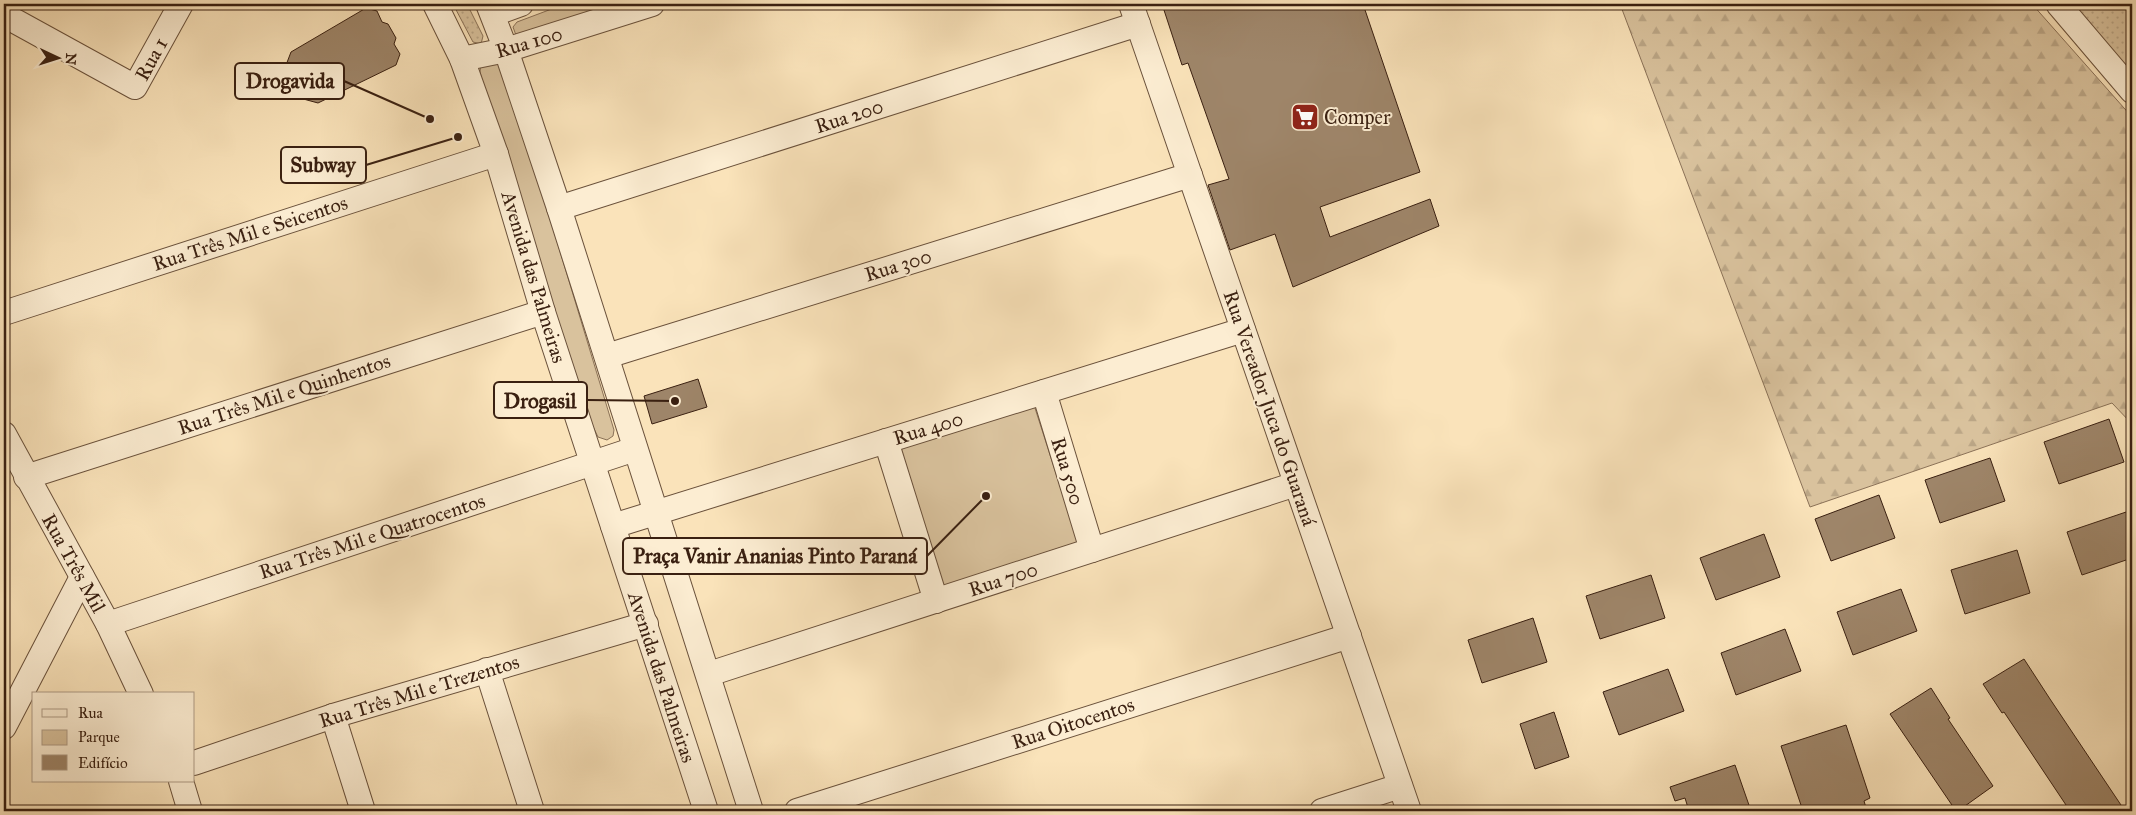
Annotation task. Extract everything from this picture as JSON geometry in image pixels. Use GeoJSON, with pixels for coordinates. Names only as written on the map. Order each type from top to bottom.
{"type":"FeatureCollection","features":[{"type":"Feature","properties":{"kind":"street","name":"Rua 1"},"geometry":{"type":"LineString","coordinates":[[4,15],[136,87],[181,4]]}},
{"type":"Feature","properties":{"kind":"street","name":"Avenida das Palmeiras"},"geometry":{"type":"LineString","coordinates":[[435,4],[462,59],[496,154],[542,312],[593,462],[706,811]]}},
{"type":"Feature","properties":{"kind":"street"},"geometry":{"type":"LineString","coordinates":[[521,4],[490,9],[506,50],[559,208],[709,674],[751,811]]}},
{"type":"Feature","properties":{"kind":"street","name":"Rua 100"},"geometry":{"type":"LineString","coordinates":[[462,59],[506,50],[652,4]]}},
{"type":"Feature","properties":{"kind":"street"},"geometry":{"type":"LineString","coordinates":[[2058,4],[2132,91]]}},
{"type":"Feature","properties":{"kind":"street","name":"Rua Vereador Juca do Guaraná"},"geometry":{"type":"LineString","coordinates":[[1135,14],[1409,811]]}},
{"type":"Feature","properties":{"kind":"street","name":"Rua 200"},"geometry":{"type":"LineString","coordinates":[[559,208],[1135,14]]}},
{"type":"Feature","properties":{"kind":"street","name":"Rua Três Mil e Seicentos"},"geometry":{"type":"LineString","coordinates":[[4,313],[496,154]]}},
{"type":"Feature","properties":{"kind":"street","name":"Rua 300"},"geometry":{"type":"LineString","coordinates":[[607,356],[1190,175]]}},
{"type":"Feature","properties":{"kind":"street","name":"Rua Três Mil e Quinhentos"},"geometry":{"type":"LineString","coordinates":[[26,477],[542,312]]}},
{"type":"Feature","properties":{"kind":"street","name":"Rua 400"},"geometry":{"type":"LineString","coordinates":[[613,526],[1243,330]]}},
{"type":"Feature","properties":{"kind":"street","name":"Rua 500"},"geometry":{"type":"LineString","coordinates":[[1044,392],[1092,550]]}},
{"type":"Feature","properties":{"kind":"street","name":"Rua Três Mil"},"geometry":{"type":"LineString","coordinates":[[4,434],[108,624],[140,692]]}},
{"type":"Feature","properties":{"kind":"street"},"geometry":{"type":"LineString","coordinates":[[886,441],[936,601]]}},
{"type":"Feature","properties":{"kind":"street","name":"Rua Três Mil e Quatrocentos"},"geometry":{"type":"LineString","coordinates":[[108,624],[635,449]]}},
{"type":"Feature","properties":{"kind":"street","name":"Rua 700"},"geometry":{"type":"LineString","coordinates":[[709,674],[1296,484]]}},
{"type":"Feature","properties":{"kind":"street"},"geometry":{"type":"LineString","coordinates":[[4,727],[82,577]]}},
{"type":"Feature","properties":{"kind":"street","name":"Rua Três Mil e Trezentos"},"geometry":{"type":"LineString","coordinates":[[195,763],[333,716],[646,624]]}},
{"type":"Feature","properties":{"kind":"street","name":"Rua Oitocentos"},"geometry":{"type":"LineString","coordinates":[[797,811],[1349,636]]}},
{"type":"Feature","properties":{"kind":"street"},"geometry":{"type":"LineString","coordinates":[[487,670],[532,811]]}},
{"type":"Feature","properties":{"kind":"street"},"geometry":{"type":"LineString","coordinates":[[333,716],[363,811]]}},
{"type":"Feature","properties":{"kind":"street"},"geometry":{"type":"LineString","coordinates":[[181,782],[190,811]]}},
{"type":"Feature","properties":{"kind":"street"},"geometry":{"type":"LineString","coordinates":[[1322,811],[1400,786]]}},
{"type":"Feature","properties":{"kind":"green space"},"geometry":{"type":"Polygon","coordinates":[[[453,4],[467,4],[483,36],[481,44],[473,42],[453,4]]]}},
{"type":"Feature","properties":{"kind":"green space"},"geometry":{"type":"Polygon","coordinates":[[[565,4],[627,4],[517,38],[513,27],[517,22],[565,4]]]}},
{"type":"Feature","properties":{"kind":"green space"},"geometry":{"type":"Polygon","coordinates":[[[1620,4],[2032,4],[2132,117],[2132,424],[2112,403],[1810,507],[1620,4]]]}},
{"type":"Feature","properties":{"kind":"green space"},"geometry":{"type":"Polygon","coordinates":[[[2070,4],[2132,4],[2132,76],[2070,4]]]}},
{"type":"Feature","properties":{"kind":"green space"},"geometry":{"type":"Polygon","coordinates":[[[493,54],[511,89],[614,430],[613,436],[607,440],[598,437],[586,412],[484,88],[480,72],[481,64],[493,54]]]}},
{"type":"Feature","properties":{"kind":"green space"},"geometry":{"type":"Polygon","coordinates":[[[1034,405],[1078,542],[937,588],[894,450],[1034,405]]]}},
{"type":"Feature","properties":{"kind":"building","name":"Comper"},"geometry":{"type":"Polygon","coordinates":[[[1162,4],[1363,4],[1420,172],[1320,207],[1330,237],[1430,199],[1439,226],[1293,287],[1275,234],[1230,250],[1208,185],[1229,179],[1188,63],[1182,65],[1162,4]]]}},
{"type":"Feature","properties":{"kind":"building"},"geometry":{"type":"Polygon","coordinates":[[[366,8],[377,11],[382,22],[388,24],[396,38],[394,44],[400,54],[396,65],[318,103],[296,97],[283,73],[291,52],[366,8]]]}},
{"type":"Feature","properties":{"kind":"building"},"geometry":{"type":"Polygon","coordinates":[[[698,379],[707,407],[652,424],[644,396],[698,379]]]}},
{"type":"Feature","properties":{"kind":"building"},"geometry":{"type":"Polygon","coordinates":[[[2109,419],[2124,462],[2059,484],[2044,442],[2109,419]]]}},
{"type":"Feature","properties":{"kind":"building"},"geometry":{"type":"Polygon","coordinates":[[[1990,458],[2005,501],[1940,523],[1925,480],[1990,458]]]}},
{"type":"Feature","properties":{"kind":"building"},"geometry":{"type":"Polygon","coordinates":[[[1879,495],[1895,538],[1831,561],[1815,519],[1879,495]]]}},
{"type":"Feature","properties":{"kind":"building"},"geometry":{"type":"Polygon","coordinates":[[[2132,510],[2132,558],[2082,575],[2067,532],[2132,510]]]}},
{"type":"Feature","properties":{"kind":"building"},"geometry":{"type":"Polygon","coordinates":[[[1764,534],[1780,577],[1716,600],[1700,558],[1764,534]]]}},
{"type":"Feature","properties":{"kind":"building"},"geometry":{"type":"Polygon","coordinates":[[[2017,550],[2030,593],[1965,614],[1951,570],[2017,550]]]}},
{"type":"Feature","properties":{"kind":"building"},"geometry":{"type":"Polygon","coordinates":[[[1651,575],[1665,618],[1600,639],[1586,596],[1651,575]]]}},
{"type":"Feature","properties":{"kind":"building"},"geometry":{"type":"Polygon","coordinates":[[[1901,589],[1917,631],[1853,655],[1837,612],[1901,589]]]}},
{"type":"Feature","properties":{"kind":"building"},"geometry":{"type":"Polygon","coordinates":[[[1533,618],[1547,662],[1482,683],[1468,640],[1533,618]]]}},
{"type":"Feature","properties":{"kind":"building"},"geometry":{"type":"Polygon","coordinates":[[[1785,629],[1801,671],[1736,695],[1721,653],[1785,629]]]}},
{"type":"Feature","properties":{"kind":"building"},"geometry":{"type":"Polygon","coordinates":[[[2024,659],[2125,811],[2070,811],[2004,712],[2002,713],[1983,684],[2024,659]]]}},
{"type":"Feature","properties":{"kind":"building"},"geometry":{"type":"Polygon","coordinates":[[[1668,669],[1684,711],[1619,735],[1603,692],[1668,669]]]}},
{"type":"Feature","properties":{"kind":"building"},"geometry":{"type":"Polygon","coordinates":[[[1931,688],[1950,718],[1948,719],[1993,786],[1958,811],[1956,811],[1890,714],[1931,688]]]}},
{"type":"Feature","properties":{"kind":"building"},"geometry":{"type":"Polygon","coordinates":[[[1554,712],[1569,757],[1535,769],[1520,724],[1554,712]]]}},
{"type":"Feature","properties":{"kind":"building"},"geometry":{"type":"Polygon","coordinates":[[[1846,725],[1870,798],[1864,801],[1867,811],[1848,811],[1847,806],[1832,811],[1803,811],[1781,746],[1846,725]]]}},
{"type":"Feature","properties":{"kind":"building"},"geometry":{"type":"Polygon","coordinates":[[[1735,765],[1750,808],[1740,811],[1689,811],[1685,798],[1675,801],[1670,787],[1735,765]]]}},
{"type":"Feature","properties":{"kind":"place","name":"Comper"},"geometry":{"type":"Point","coordinates":[1305,117]}},
{"type":"Feature","properties":{"kind":"place","name":"Drogavida"},"geometry":{"type":"Point","coordinates":[430,119]}},
{"type":"Feature","properties":{"kind":"place","name":"Subway"},"geometry":{"type":"Point","coordinates":[458,137]}},
{"type":"Feature","properties":{"kind":"place","name":"Drogasil"},"geometry":{"type":"Point","coordinates":[675,401]}},
{"type":"Feature","properties":{"kind":"place","name":"Praça Vanir Ananias Pinto Paraná"},"geometry":{"type":"Point","coordinates":[986,496]}}]}
